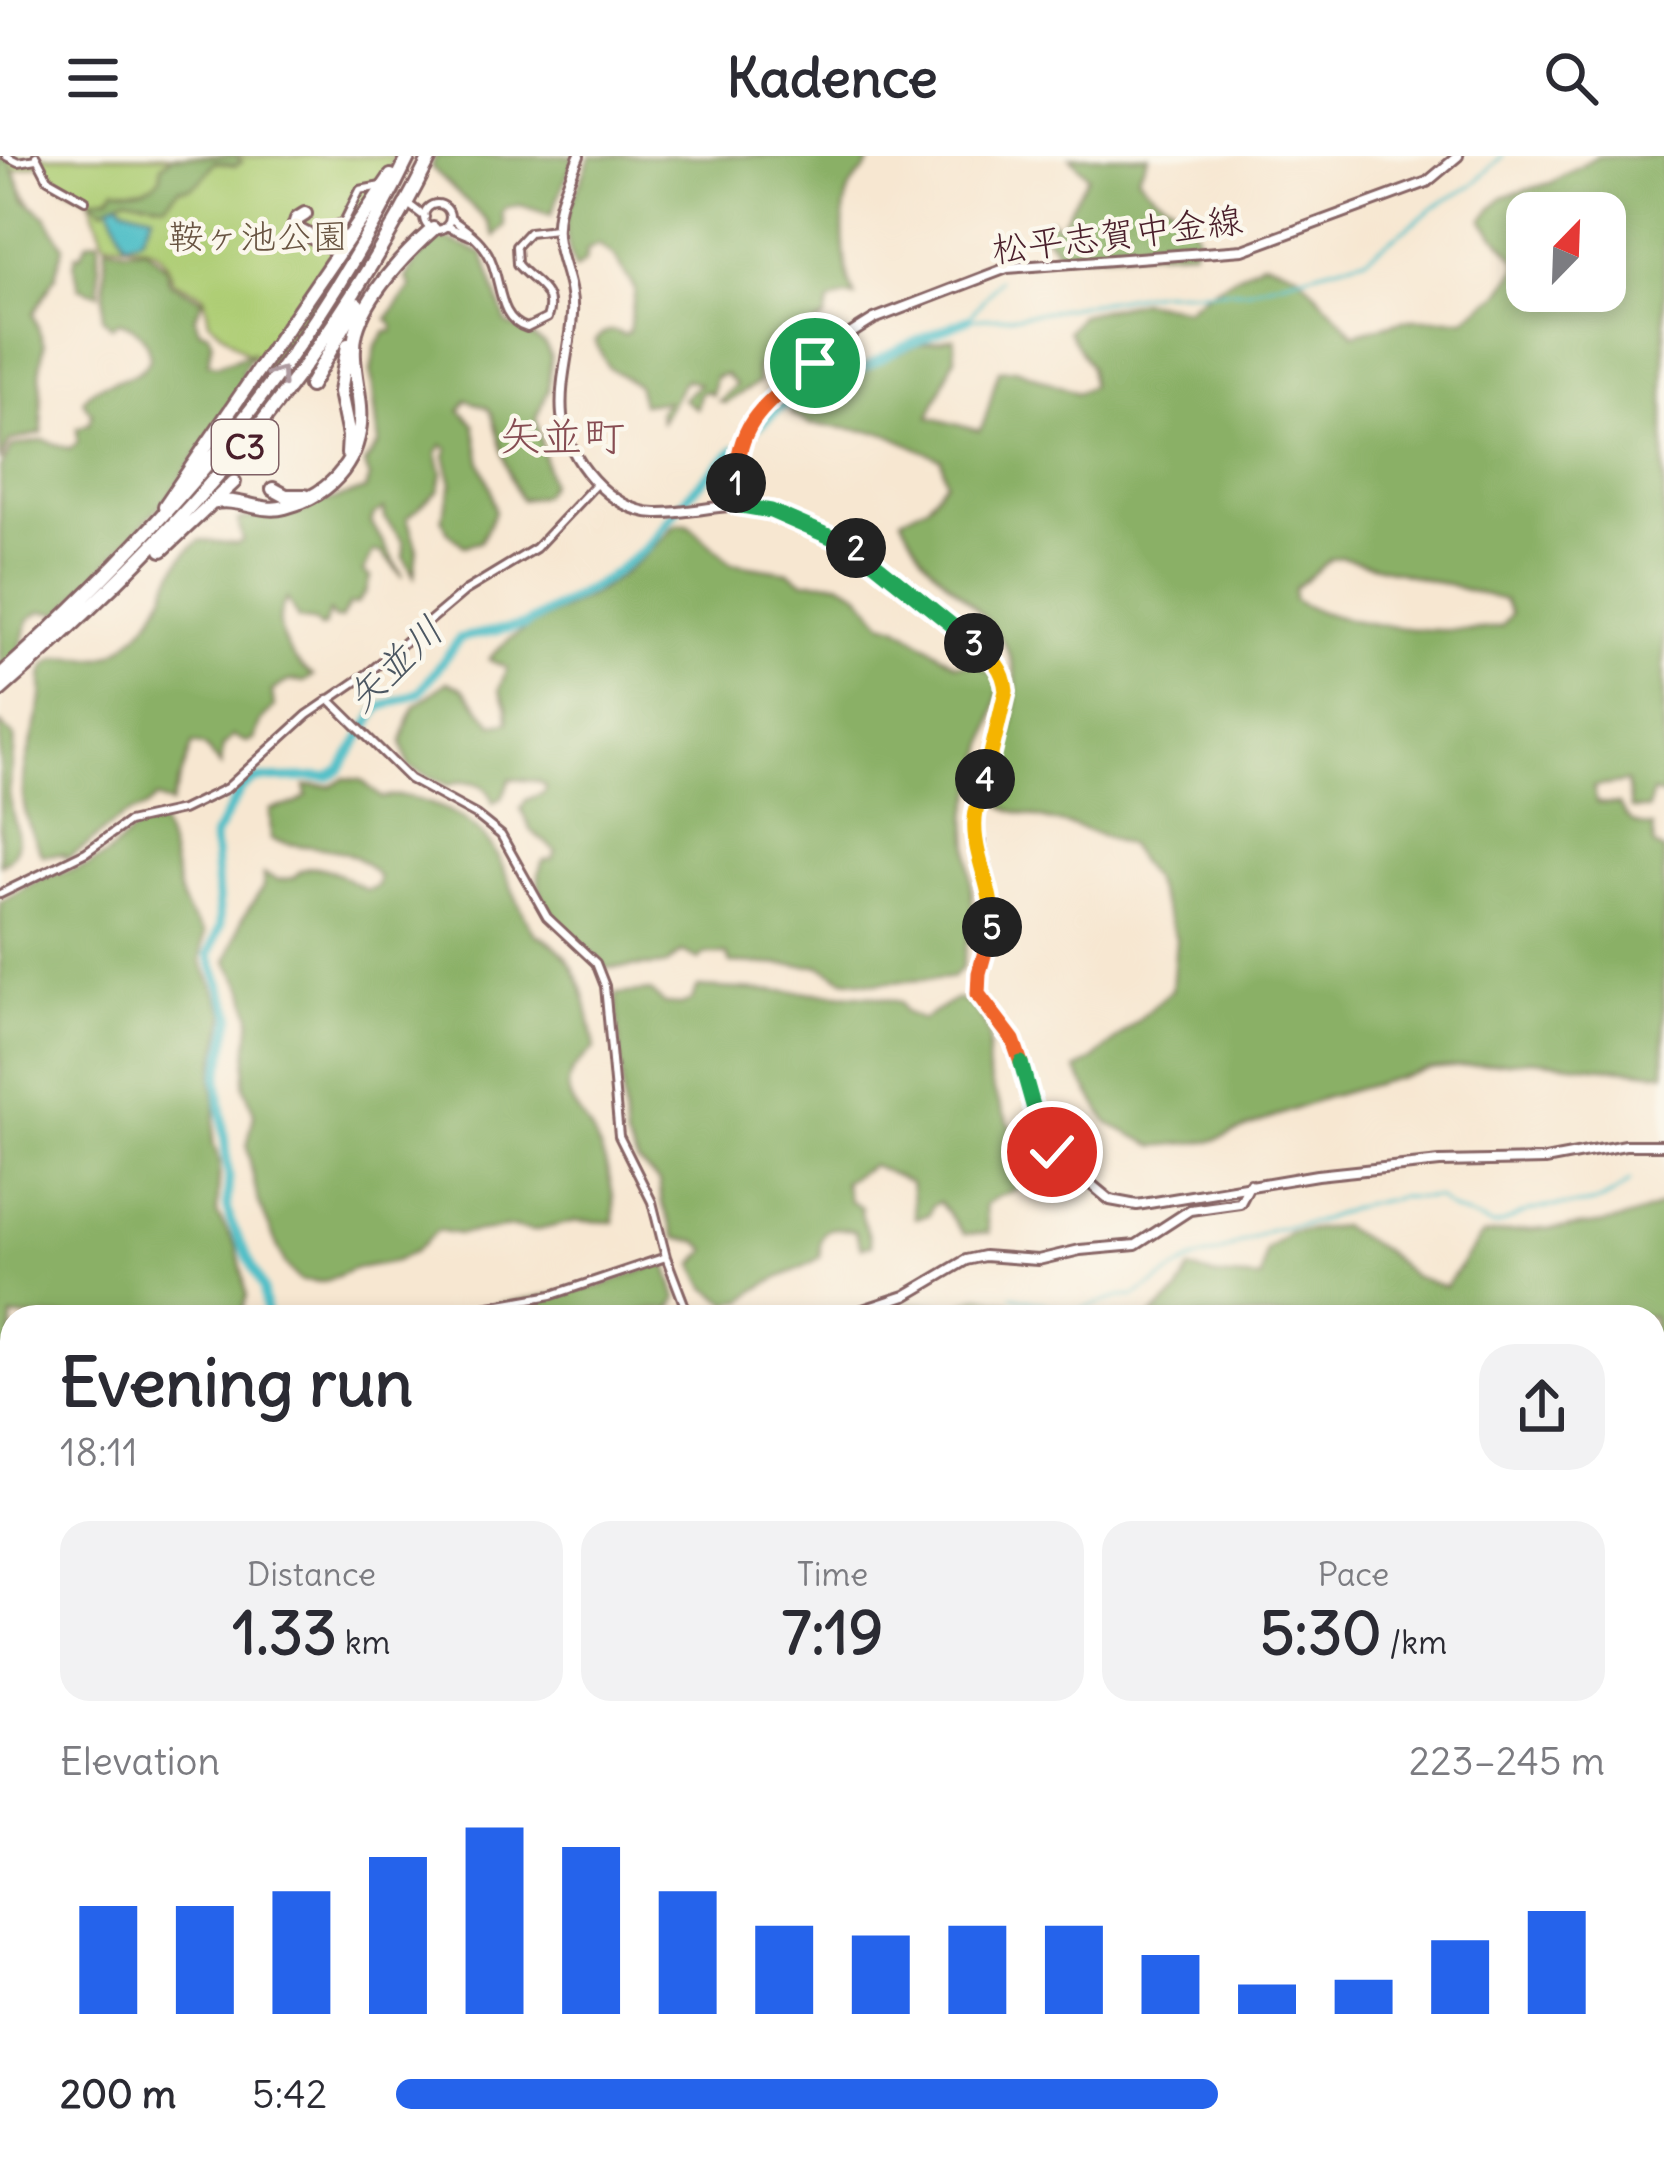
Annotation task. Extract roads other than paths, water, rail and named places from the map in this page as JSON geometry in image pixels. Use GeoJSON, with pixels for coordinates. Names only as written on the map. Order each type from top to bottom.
{"type":"FeatureCollection","features":[{"type":"Feature","properties":{"kind":"highway"},"geometry":{"type":"LineString","coordinates":[[111,571],[210,444],[323,264],[361,224],[406,156]]}},
{"type":"Feature","properties":{"kind":"highway","name":"C3"},"geometry":{"type":"LineString","coordinates":[[0,676],[193,485],[272,385],[370,234],[406,156]]}},
{"type":"Feature","properties":{"kind":"highway","name":"C3"},"geometry":{"type":"LineString","coordinates":[[0,690],[184,517],[247,445],[328,336],[398,222],[431,156]]}},
{"type":"Feature","properties":{"kind":"highway"},"geometry":{"type":"LineString","coordinates":[[323,264],[289,230],[290,217],[302,209],[296,231],[323,245],[346,238],[361,224]]}},
{"type":"Feature","properties":{"kind":"highway"},"geometry":{"type":"LineString","coordinates":[[273,489],[286,496],[304,496],[343,469],[349,436],[340,385],[352,328],[365,302],[435,220]]}},
{"type":"Feature","properties":{"kind":"highway"},"geometry":{"type":"LineString","coordinates":[[212,503],[230,500],[270,509],[286,507],[324,490],[345,471],[360,434],[356,330],[373,298],[435,220]]}},
{"type":"Feature","properties":{"kind":"highway"},"geometry":{"type":"LineString","coordinates":[[310,386],[398,222]]}},
{"type":"Feature","properties":{"kind":"highway"},"geometry":{"type":"LineString","coordinates":[[70,629],[138,573],[234,482]]}},
{"type":"Feature","properties":{"kind":"main road"},"geometry":{"type":"LineString","coordinates":[[579,156],[556,229],[572,301],[562,415],[569,442],[597,483],[630,508],[659,513],[736,505],[771,511],[850,544],[986,653],[1005,676],[1006,691],[975,817],[993,907],[977,982],[982,1002],[1013,1040],[1041,1134],[1052,1152],[1103,1195],[1121,1204],[1152,1203],[1250,1183],[1440,1162],[1545,1160],[1625,1145],[1664,1145]]}},
{"type":"Feature","properties":{"kind":"main road","name":"松平志賀中金線"},"geometry":{"type":"LineString","coordinates":[[736,505],[737,455],[749,423],[839,341],[874,320],[1007,268],[1243,250],[1426,182],[1458,156]]}},
{"type":"Feature","properties":{"kind":"main road"},"geometry":{"type":"LineString","coordinates":[[880,1305],[905,1297],[967,1259],[1038,1260],[1136,1245],[1190,1210],[1240,1203],[1250,1183]]}},
{"type":"Feature","properties":{"kind":"street"},"geometry":{"type":"LineString","coordinates":[[6,156],[19,162],[36,158],[59,188],[86,200]]}},
{"type":"Feature","properties":{"kind":"street"},"geometry":{"type":"LineString","coordinates":[[334,226],[344,222],[356,195],[378,187]]}},
{"type":"Feature","properties":{"kind":"street"},"geometry":{"type":"LineString","coordinates":[[413,205],[473,237],[494,265],[506,312],[514,323],[527,328],[547,318],[550,302],[546,290],[517,264],[516,246],[529,232],[556,229]]}},
{"type":"Feature","properties":{"kind":"street"},"geometry":{"type":"LineString","coordinates":[[0,895],[86,852],[128,822],[182,810],[226,788],[465,591],[536,548],[597,483]]}},
{"type":"Feature","properties":{"kind":"street"},"geometry":{"type":"LineString","coordinates":[[329,699],[410,779],[476,814],[501,835],[547,917],[596,963],[605,986],[619,1136],[652,1202],[684,1305]]}},
{"type":"Feature","properties":{"kind":"street"},"geometry":{"type":"LineString","coordinates":[[495,1305],[552,1295],[666,1257]]}},
{"type":"Feature","properties":{"kind":"water"},"geometry":{"type":"Polygon","coordinates":[[[118,201],[153,214],[141,238],[125,243],[109,205],[118,201]]]}},
{"type":"Feature","properties":{"kind":"waterway"},"geometry":{"type":"LineString","coordinates":[[968,319],[1020,316],[1156,292],[1247,290],[1366,258],[1439,204],[1472,186],[1502,156]]}},
{"type":"Feature","properties":{"kind":"waterway"},"geometry":{"type":"LineString","coordinates":[[970,316],[999,280]]}},
{"type":"Feature","properties":{"kind":"waterway","name":"矢並川"},"geometry":{"type":"LineString","coordinates":[[748,435],[780,407],[968,319]]}},
{"type":"Feature","properties":{"kind":"waterway","name":"矢並川"},"geometry":{"type":"LineString","coordinates":[[265,1305],[263,1288],[227,1204],[229,1178],[218,1079],[232,1015],[209,955],[220,926],[214,837],[242,788],[257,779],[328,777],[340,770],[379,708],[420,692],[460,638],[525,625],[605,580],[646,548],[689,494],[735,449]]}},
{"type":"Feature","properties":{"kind":"waterway"},"geometry":{"type":"LineString","coordinates":[[1094,1305],[1135,1296],[1190,1261],[1271,1230],[1315,1222],[1358,1206],[1401,1197],[1438,1198],[1450,1209],[1493,1226],[1546,1207],[1591,1204],[1630,1181]]}},
{"type":"Feature","properties":{"kind":"waterway"},"geometry":{"type":"LineString","coordinates":[[1012,1296],[1050,1305]]}},
{"type":"Feature","properties":{"kind":"tunnel"},"geometry":{"type":"LineString","coordinates":[[390,190],[414,202]]}},
{"type":"Feature","properties":{"kind":"district","name":"矢並町"},"geometry":{"type":"Point","coordinates":[562,436]}},
{"type":"Feature","properties":{"kind":"park label","name":"鞍ヶ池公園"},"geometry":{"type":"Point","coordinates":[258,236]}}]}
